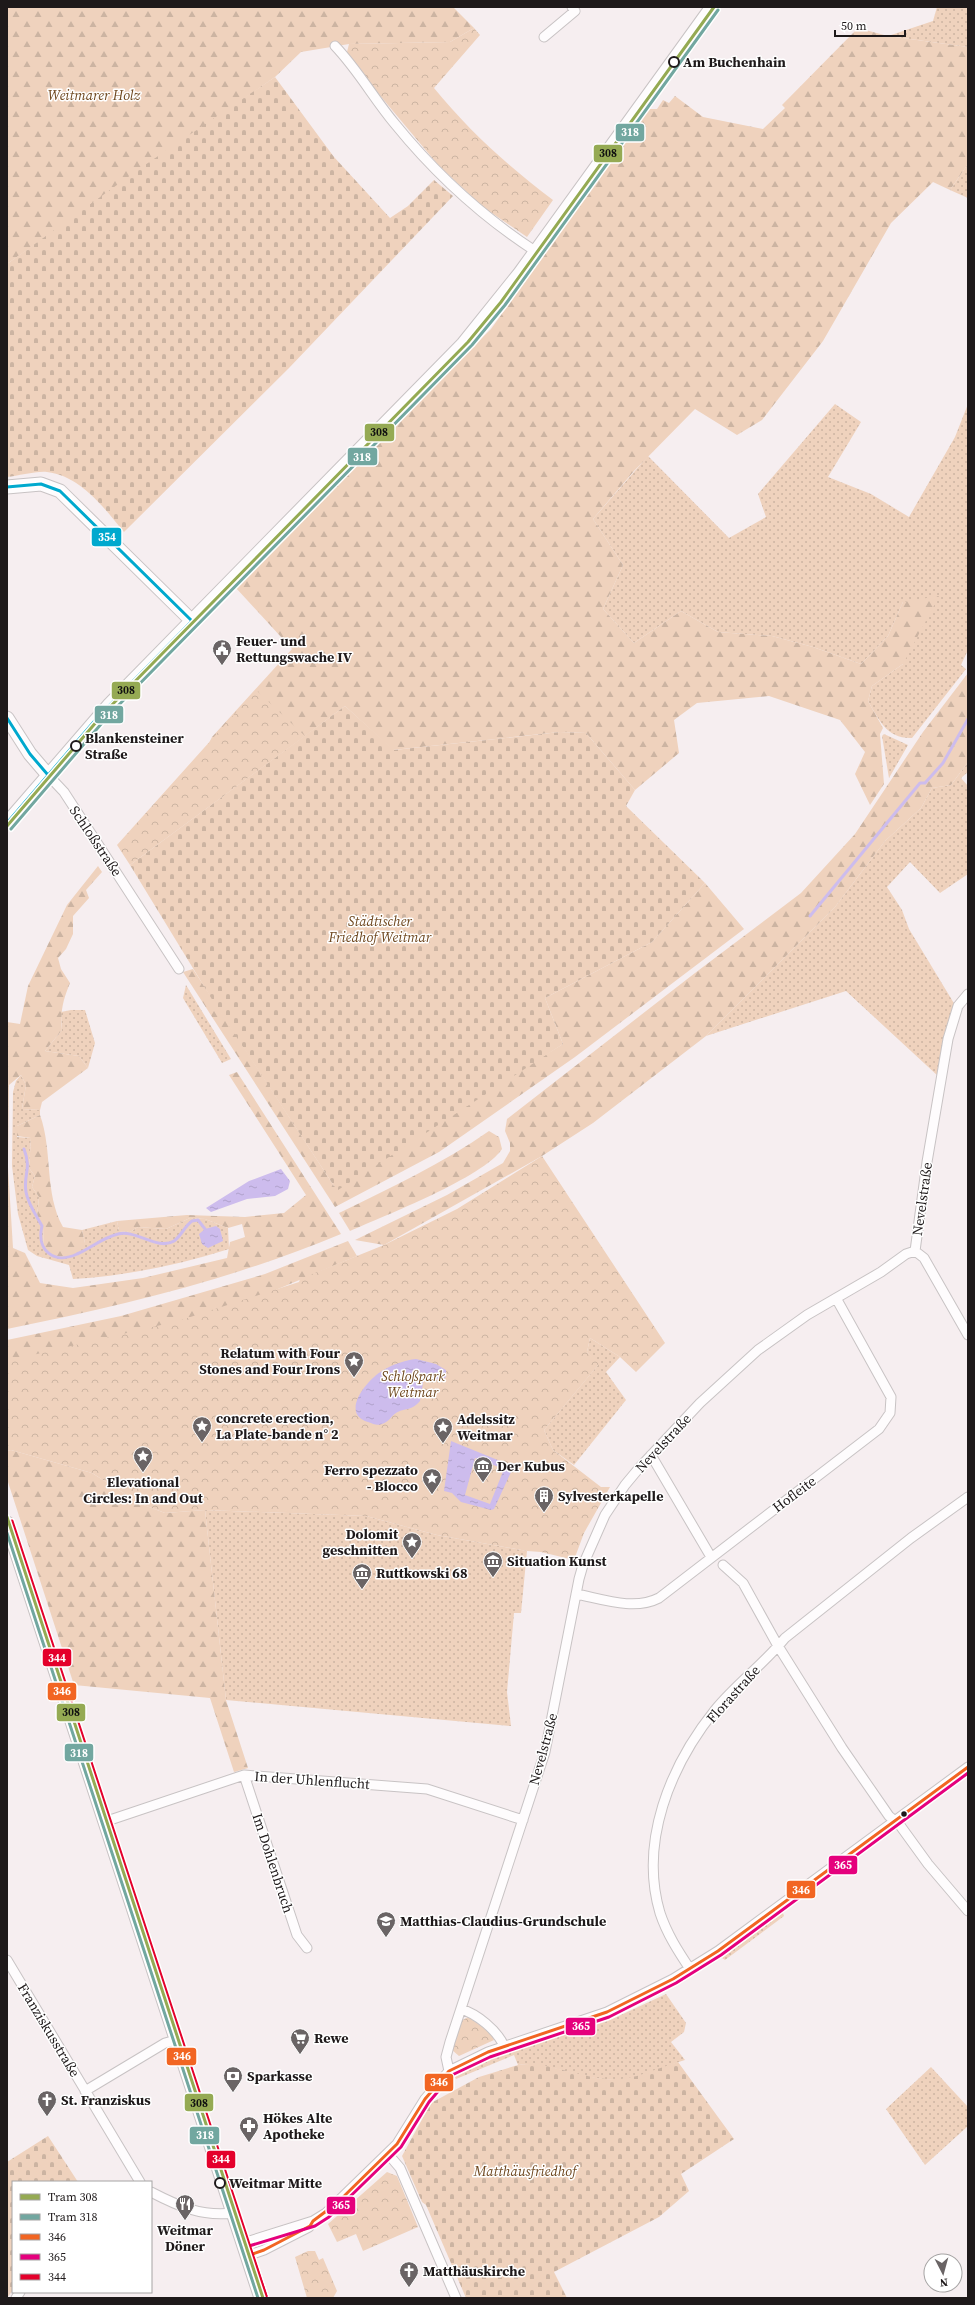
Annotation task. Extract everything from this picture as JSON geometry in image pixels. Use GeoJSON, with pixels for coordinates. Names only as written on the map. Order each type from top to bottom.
{"type":"FeatureCollection","features":[{"type":"Feature","properties":{"kind":"main road"},"geometry":{"type":"LineString","coordinates":[[7,823],[98,717],[444,365],[494,307],[712,7]]}},
{"type":"Feature","properties":{"kind":"main road"},"geometry":{"type":"LineString","coordinates":[[7,487],[41,484],[60,491],[192,621]]}},
{"type":"Feature","properties":{"kind":"main road","name":"Schloßstraße"},"geometry":{"type":"LineString","coordinates":[[7,718],[30,754],[48,775]]}},
{"type":"Feature","properties":{"kind":"main road"},"geometry":{"type":"LineString","coordinates":[[7,1523],[261,2298]]}},
{"type":"Feature","properties":{"kind":"street"},"geometry":{"type":"LineString","coordinates":[[544,37],[575,11],[572,7]]}},
{"type":"Feature","properties":{"kind":"street"},"geometry":{"type":"LineString","coordinates":[[335,46],[395,124],[424,157],[485,214],[535,251]]}},
{"type":"Feature","properties":{"kind":"street","name":"Schloßstraße"},"geometry":{"type":"LineString","coordinates":[[48,775],[64,792],[179,969]]}},
{"type":"Feature","properties":{"kind":"street","name":"Nevelstraße"},"geometry":{"type":"LineString","coordinates":[[449,2071],[446,2057],[549,1739],[576,1594],[583,1565],[605,1515],[625,1485],[700,1403],[758,1350],[794,1324],[881,1272],[906,1254],[915,1251],[927,1162],[948,1039],[958,1006],[968,994]]}},
{"type":"Feature","properties":{"kind":"street"},"geometry":{"type":"LineString","coordinates":[[915,1251],[924,1258],[968,1335]]}},
{"type":"Feature","properties":{"kind":"street","name":"Hofleite"},"geometry":{"type":"LineString","coordinates":[[576,1594],[631,1604],[650,1602],[879,1429],[889,1416],[892,1402],[888,1391],[836,1298]]}},
{"type":"Feature","properties":{"kind":"street"},"geometry":{"type":"LineString","coordinates":[[652,1455],[711,1557]]}},
{"type":"Feature","properties":{"kind":"street","name":"Florastraße"},"geometry":{"type":"LineString","coordinates":[[690,1969],[670,1937],[656,1898],[653,1863],[658,1821],[669,1788],[680,1765],[710,1717],[732,1691],[785,1638],[840,1593],[968,1497]]}},
{"type":"Feature","properties":{"kind":"street"},"geometry":{"type":"LineString","coordinates":[[723,1565],[743,1583],[778,1646],[842,1748],[889,1816],[895,1820],[928,1864],[968,1911]]}},
{"type":"Feature","properties":{"kind":"street"},"geometry":{"type":"LineString","coordinates":[[245,2250],[276,2244],[310,2226],[313,2221],[337,2202],[397,2144],[424,2099],[449,2071],[472,2058],[504,2046],[607,2012],[690,1969],[968,1767]]}},
{"type":"Feature","properties":{"kind":"street","name":"In der Uhlenflucht"},"geometry":{"type":"LineString","coordinates":[[104,1822],[244,1775],[427,1789],[523,1820]]}},
{"type":"Feature","properties":{"kind":"street","name":"Im Dohlenbruch"},"geometry":{"type":"LineString","coordinates":[[244,1775],[297,1935],[307,1948]]}},
{"type":"Feature","properties":{"kind":"street","name":"Franziskusstraße"},"geometry":{"type":"LineString","coordinates":[[7,1960],[139,2181]]}},
{"type":"Feature","properties":{"kind":"street"},"geometry":{"type":"LineString","coordinates":[[461,2009],[471,2012],[500,2038],[504,2046]]}},
{"type":"Feature","properties":{"kind":"street"},"geometry":{"type":"LineString","coordinates":[[85,2091],[165,2043],[176,2040]]}},
{"type":"Feature","properties":{"kind":"street"},"geometry":{"type":"LineString","coordinates":[[388,2154],[400,2168],[456,2298]]}},
{"type":"Feature","properties":{"kind":"street"},"geometry":{"type":"LineString","coordinates":[[152,2192],[193,2211],[218,2215],[233,2213]]}},
{"type":"Feature","properties":{"kind":"green space","name":"Weitmarer Holz"},"geometry":{"type":"Polygon","coordinates":[[[7,7],[453,7],[474,28],[450,42],[349,44],[301,52],[275,77],[7,264],[7,7]]]}},
{"type":"Feature","properties":{"kind":"green space"},"geometry":{"type":"Polygon","coordinates":[[[937,7],[968,7],[968,47],[888,36],[933,21],[937,7]]]}},
{"type":"Feature","properties":{"kind":"green space"},"geometry":{"type":"Polygon","coordinates":[[[474,28],[480,35],[434,88],[475,134],[521,175],[553,200],[527,237],[483,207],[439,166],[367,80],[347,52],[349,44],[450,42],[474,28]]]}},
{"type":"Feature","properties":{"kind":"green space"},"geometry":{"type":"Polygon","coordinates":[[[858,28],[888,36],[968,47],[968,164],[950,190],[933,182],[891,223],[823,341],[762,420],[737,435],[695,409],[634,471],[593,519],[623,565],[603,609],[634,643],[681,611],[718,632],[772,636],[813,647],[861,664],[888,636],[903,602],[939,596],[903,664],[872,686],[868,701],[883,728],[880,734],[884,784],[870,805],[855,774],[865,752],[840,720],[769,696],[697,703],[674,720],[679,753],[635,790],[586,733],[560,732],[393,750],[345,706],[305,736],[208,745],[212,737],[292,649],[236,588],[404,415],[491,329],[649,109],[657,109],[663,100],[669,103],[675,96],[703,117],[763,129],[785,108],[782,105],[858,28]]]}},
{"type":"Feature","properties":{"kind":"green space"},"geometry":{"type":"Polygon","coordinates":[[[275,77],[334,157],[390,218],[408,206],[434,180],[453,196],[289,368],[124,532],[91,494],[71,480],[47,472],[37,472],[7,477],[7,264],[142,167],[275,77]]]}},
{"type":"Feature","properties":{"kind":"green space"},"geometry":{"type":"Polygon","coordinates":[[[968,164],[968,198],[950,190],[968,164]]]}},
{"type":"Feature","properties":{"kind":"green space"},"geometry":{"type":"Polygon","coordinates":[[[835,404],[861,422],[828,477],[871,494],[909,517],[955,437],[968,404],[968,650],[961,665],[966,669],[912,738],[903,737],[890,732],[880,721],[868,701],[872,686],[903,664],[903,602],[888,636],[861,664],[813,647],[772,636],[718,632],[681,611],[634,643],[603,609],[623,565],[593,519],[648,456],[729,538],[766,517],[758,494],[835,404]]]}},
{"type":"Feature","properties":{"kind":"green space"},"geometry":{"type":"Polygon","coordinates":[[[968,673],[968,762],[951,785],[932,788],[921,808],[885,841],[835,907],[706,1036],[593,1123],[542,1156],[384,1245],[355,1240],[447,1195],[503,1163],[510,1151],[510,1143],[505,1131],[507,1119],[801,893],[855,834],[923,732],[968,673]]]}},
{"type":"Feature","properties":{"kind":"green space"},"geometry":{"type":"Polygon","coordinates":[[[256,690],[305,736],[130,865],[117,845],[256,690]]]}},
{"type":"Feature","properties":{"kind":"green space","name":"Städtischer Friedhof Weitmar"},"geometry":{"type":"Polygon","coordinates":[[[345,706],[394,750],[560,732],[586,733],[635,790],[626,806],[705,883],[652,942],[545,998],[563,1044],[338,1190],[213,1001],[130,865],[345,706]]]}},
{"type":"Feature","properties":{"kind":"green space"},"geometry":{"type":"Polygon","coordinates":[[[884,734],[908,745],[889,778],[882,736],[884,734]]]}},
{"type":"Feature","properties":{"kind":"green space"},"geometry":{"type":"Polygon","coordinates":[[[968,762],[968,772],[961,778],[968,786],[968,874],[940,893],[910,862],[887,887],[902,910],[909,929],[955,1005],[945,1031],[938,1076],[846,991],[706,1036],[835,907],[885,841],[921,808],[932,788],[951,785],[968,762]]]}},
{"type":"Feature","properties":{"kind":"green space"},"geometry":{"type":"Polygon","coordinates":[[[98,866],[102,872],[86,890],[89,898],[73,916],[73,934],[66,949],[58,958],[61,969],[70,983],[61,1017],[62,1030],[45,1051],[79,1056],[88,1068],[42,1102],[40,1110],[22,1109],[26,1085],[21,1075],[9,1085],[8,1167],[13,1248],[25,1253],[40,1283],[73,1288],[143,1278],[227,1258],[230,1242],[245,1237],[242,1224],[228,1228],[205,1219],[190,1218],[166,1229],[138,1227],[130,1232],[119,1231],[117,1221],[187,1215],[245,1217],[284,1213],[306,1195],[229,1075],[237,1072],[341,1234],[260,1265],[177,1290],[92,1311],[7,1329],[7,1022],[20,1024],[28,986],[67,905],[98,866]]]}},
{"type":"Feature","properties":{"kind":"green space"},"geometry":{"type":"Polygon","coordinates":[[[705,883],[744,929],[575,1057],[439,1152],[335,1207],[183,972],[193,969],[334,1186],[563,1044],[545,998],[652,942],[705,883]]]}},
{"type":"Feature","properties":{"kind":"green space"},"geometry":{"type":"Polygon","coordinates":[[[186,985],[231,1059],[222,1063],[183,998],[186,985]]]}},
{"type":"Feature","properties":{"kind":"green space"},"geometry":{"type":"Polygon","coordinates":[[[85,1010],[95,1043],[88,1068],[79,1056],[45,1051],[62,1030],[61,1012],[85,1010]]]}},
{"type":"Feature","properties":{"kind":"green space"},"geometry":{"type":"Polygon","coordinates":[[[21,1075],[26,1085],[22,1109],[40,1110],[40,1115],[17,1126],[17,1137],[31,1138],[29,1168],[35,1176],[32,1187],[39,1197],[37,1217],[43,1228],[44,1248],[85,1243],[82,1230],[117,1221],[119,1231],[130,1232],[138,1227],[166,1229],[190,1218],[205,1219],[228,1228],[229,1249],[152,1269],[93,1278],[73,1279],[69,1265],[37,1256],[28,1250],[18,1214],[12,1166],[13,1092],[16,1081],[21,1075]]]}},
{"type":"Feature","properties":{"kind":"green space"},"geometry":{"type":"Polygon","coordinates":[[[40,1115],[44,1129],[53,1200],[57,1214],[63,1227],[82,1230],[85,1243],[75,1256],[53,1256],[44,1248],[43,1228],[37,1217],[39,1197],[32,1187],[35,1176],[29,1168],[31,1138],[17,1136],[17,1126],[40,1115]]]}},
{"type":"Feature","properties":{"kind":"green space"},"geometry":{"type":"Polygon","coordinates":[[[489,1131],[499,1137],[502,1149],[492,1160],[475,1172],[432,1195],[350,1231],[339,1213],[434,1165],[489,1131]]]}},
{"type":"Feature","properties":{"kind":"green space","name":"Schloßpark Weitmar"},"geometry":{"type":"Polygon","coordinates":[[[542,1156],[665,1343],[636,1372],[620,1357],[590,1338],[587,1352],[599,1364],[544,1430],[553,1450],[601,1487],[610,1487],[584,1533],[574,1560],[541,1552],[527,1551],[437,1535],[366,1516],[205,1510],[165,1513],[141,1504],[92,1473],[11,1450],[7,1451],[7,1361],[178,1321],[299,1282],[300,1279],[384,1245],[457,1209],[542,1156]]]}},
{"type":"Feature","properties":{"kind":"green space"},"geometry":{"type":"Polygon","coordinates":[[[348,1241],[357,1256],[7,1402],[7,1340],[121,1316],[265,1274],[348,1241]]]}},
{"type":"Feature","properties":{"kind":"green space"},"geometry":{"type":"Polygon","coordinates":[[[590,1338],[620,1357],[606,1372],[626,1400],[574,1465],[553,1450],[544,1430],[598,1365],[587,1352],[590,1338]]]}},
{"type":"Feature","properties":{"kind":"green space"},"geometry":{"type":"Polygon","coordinates":[[[11,1450],[92,1473],[141,1504],[165,1513],[205,1510],[226,1700],[248,1768],[234,1772],[210,1698],[74,1685],[7,1479],[7,1451],[11,1450]]]}},
{"type":"Feature","properties":{"kind":"green space"},"geometry":{"type":"Polygon","coordinates":[[[205,1510],[366,1516],[437,1535],[527,1551],[521,1613],[514,1613],[507,1692],[511,1726],[226,1700],[205,1510]]]}},
{"type":"Feature","properties":{"kind":"green space"},"geometry":{"type":"Polygon","coordinates":[[[783,1913],[784,1916],[725,1960],[722,1958],[783,1913]]]}},
{"type":"Feature","properties":{"kind":"green space"},"geometry":{"type":"Polygon","coordinates":[[[666,1994],[686,2023],[684,2032],[671,2042],[685,2060],[641,2076],[623,2080],[614,2080],[590,2077],[543,2066],[518,2065],[514,2055],[456,2079],[455,2077],[488,2059],[608,2021],[666,1994]]]}},
{"type":"Feature","properties":{"kind":"green space"},"geometry":{"type":"Polygon","coordinates":[[[468,2017],[490,2032],[494,2040],[459,2056],[452,2050],[461,2021],[468,2017]]]}},
{"type":"Feature","properties":{"kind":"green space","name":"Matthäusfriedhof"},"geometry":{"type":"Polygon","coordinates":[[[678,2062],[734,2139],[681,2174],[689,2191],[659,2217],[554,2272],[567,2298],[466,2298],[426,2205],[422,2202],[402,2156],[431,2103],[479,2077],[518,2065],[538,2064],[596,2078],[616,2080],[637,2076],[678,2062]]]}},
{"type":"Feature","properties":{"kind":"green space"},"geometry":{"type":"Polygon","coordinates":[[[931,2067],[968,2107],[968,2126],[925,2165],[886,2109],[931,2067]]]}},
{"type":"Feature","properties":{"kind":"green space"},"geometry":{"type":"Polygon","coordinates":[[[48,2136],[77,2181],[12,2181],[12,2291],[7,2298],[7,2162],[48,2136]]]}},
{"type":"Feature","properties":{"kind":"green space"},"geometry":{"type":"Polygon","coordinates":[[[387,2172],[397,2176],[418,2227],[363,2251],[356,2234],[337,2242],[328,2224],[387,2172]]]}},
{"type":"Feature","properties":{"kind":"green space"},"geometry":{"type":"Polygon","coordinates":[[[308,2251],[315,2251],[319,2260],[323,2258],[337,2291],[333,2298],[307,2298],[295,2257],[308,2251]]]}},
{"type":"Feature","properties":{"kind":"water"},"geometry":{"type":"Polygon","coordinates":[[[281,1169],[290,1181],[288,1189],[275,1196],[247,1199],[211,1212],[206,1208],[249,1181],[281,1169]]]}},
{"type":"Feature","properties":{"kind":"water"},"geometry":{"type":"Polygon","coordinates":[[[216,1226],[220,1229],[223,1241],[208,1248],[202,1244],[199,1234],[205,1229],[216,1226]]]}},
{"type":"Feature","properties":{"kind":"water"},"geometry":{"type":"Polygon","coordinates":[[[416,1359],[436,1364],[446,1370],[446,1377],[442,1380],[424,1377],[420,1401],[411,1408],[399,1411],[380,1425],[360,1418],[356,1411],[356,1404],[359,1396],[370,1381],[376,1375],[390,1367],[416,1359]]]}},
{"type":"Feature","properties":{"kind":"water"},"geometry":{"type":"Polygon","coordinates":[[[451,1441],[510,1465],[511,1472],[494,1509],[491,1510],[461,1502],[452,1493],[444,1491],[451,1441]],[[475,1458],[465,1495],[490,1504],[504,1469],[475,1458]]]}},
{"type":"Feature","properties":{"kind":"waterway"},"geometry":{"type":"LineString","coordinates":[[810,916],[920,783],[925,783],[943,763],[968,719]]}},
{"type":"Feature","properties":{"kind":"waterway"},"geometry":{"type":"LineString","coordinates":[[24,1149],[27,1162],[25,1186],[28,1201],[42,1226],[41,1235],[44,1248],[54,1256],[61,1258],[69,1257],[118,1234],[132,1234],[154,1242],[168,1243],[174,1241],[192,1221],[198,1220],[205,1229]]}},
{"type":"Feature","properties":{"kind":"tram line","name":"308"},"geometry":{"type":"LineString","coordinates":[[7,826],[104,713],[468,342],[501,302],[714,7]]}},
{"type":"Feature","properties":{"kind":"tram line","name":"318"},"geometry":{"type":"LineString","coordinates":[[11,829],[108,716],[472,345],[505,305],[718,10]]}},
{"type":"Feature","properties":{"kind":"tram line","name":"308"},"geometry":{"type":"LineString","coordinates":[[7,1517],[263,2298]]}},
{"type":"Feature","properties":{"kind":"tram line","name":"318"},"geometry":{"type":"LineString","coordinates":[[7,1533],[258,2298]]}},
{"type":"Feature","properties":{"kind":"transit line","name":"354"},"geometry":{"type":"LineString","coordinates":[[7,487],[41,484],[60,491],[192,621]]}},
{"type":"Feature","properties":{"kind":"transit line","name":"354"},"geometry":{"type":"LineString","coordinates":[[7,823],[98,717],[192,621]]}},
{"type":"Feature","properties":{"kind":"transit line","name":"354"},"geometry":{"type":"LineString","coordinates":[[7,718],[30,754],[48,775]]}},
{"type":"Feature","properties":{"kind":"transit line","name":"344"},"geometry":{"type":"LineString","coordinates":[[12,1521],[266,2296]]}},
{"type":"Feature","properties":{"kind":"transit line","name":"346"},"geometry":{"type":"LineString","coordinates":[[7,1523],[247,2256],[264,2250],[310,2226],[313,2221],[337,2203],[397,2144],[425,2099],[449,2071],[488,2052],[607,2012],[673,1979],[718,1951],[968,1767]]}},
{"type":"Feature","properties":{"kind":"transit line","name":"365"},"geometry":{"type":"LineString","coordinates":[[266,2296],[249,2246],[315,2226],[329,2217],[401,2147],[429,2102],[452,2075],[490,2057],[609,2017],[676,1983],[721,1955],[968,1773]]}},
{"type":"Feature","properties":{"kind":"place","name":"Am Buchenhain"},"geometry":{"type":"Point","coordinates":[674,62]}},
{"type":"Feature","properties":{"kind":"place","name":"Feuer- und Rettungswache IV"},"geometry":{"type":"Point","coordinates":[222,666]}},
{"type":"Feature","properties":{"kind":"place","name":"Blankensteiner Straße"},"geometry":{"type":"Point","coordinates":[76,746]}},
{"type":"Feature","properties":{"kind":"place","name":"Relatum with Four Stones and Four Irons"},"geometry":{"type":"Point","coordinates":[354,1378]}},
{"type":"Feature","properties":{"kind":"place","name":"concrete erection, La Plate-bande n° 2"},"geometry":{"type":"Point","coordinates":[202,1443]}},
{"type":"Feature","properties":{"kind":"place","name":"Adelssitz Weitmar"},"geometry":{"type":"Point","coordinates":[443,1444]}},
{"type":"Feature","properties":{"kind":"place","name":"Elevational Circles: In and Out"},"geometry":{"type":"Point","coordinates":[143,1473]}},
{"type":"Feature","properties":{"kind":"place","name":"Der Kubus"},"geometry":{"type":"Point","coordinates":[483,1483]}},
{"type":"Feature","properties":{"kind":"place","name":"Ferro spezzato - Blocco"},"geometry":{"type":"Point","coordinates":[432,1495]}},
{"type":"Feature","properties":{"kind":"place","name":"Sylvesterkapelle"},"geometry":{"type":"Point","coordinates":[544,1513]}},
{"type":"Feature","properties":{"kind":"place","name":"Dolomit geschnitten"},"geometry":{"type":"Point","coordinates":[412,1559]}},
{"type":"Feature","properties":{"kind":"place","name":"Situation Kunst"},"geometry":{"type":"Point","coordinates":[493,1578]}},
{"type":"Feature","properties":{"kind":"place","name":"Ruttkowski 68"},"geometry":{"type":"Point","coordinates":[362,1590]}},
{"type":"Feature","properties":{"kind":"place","name":"Matthias-Claudius-Grundschule"},"geometry":{"type":"Point","coordinates":[386,1938]}},
{"type":"Feature","properties":{"kind":"place","name":"Rewe"},"geometry":{"type":"Point","coordinates":[300,2055]}},
{"type":"Feature","properties":{"kind":"place","name":"Sparkasse"},"geometry":{"type":"Point","coordinates":[233,2093]}},
{"type":"Feature","properties":{"kind":"place","name":"St. Franziskus"},"geometry":{"type":"Point","coordinates":[47,2117]}},
{"type":"Feature","properties":{"kind":"place","name":"Hökes Alte Apotheke"},"geometry":{"type":"Point","coordinates":[249,2143]}},
{"type":"Feature","properties":{"kind":"place","name":"Weitmar Mitte"},"geometry":{"type":"Point","coordinates":[220,2183]}},
{"type":"Feature","properties":{"kind":"place","name":"Weitmar Döner"},"geometry":{"type":"Point","coordinates":[185,2221]}},
{"type":"Feature","properties":{"kind":"place","name":"Matthäuskirche"},"geometry":{"type":"Point","coordinates":[409,2288]}}]}
